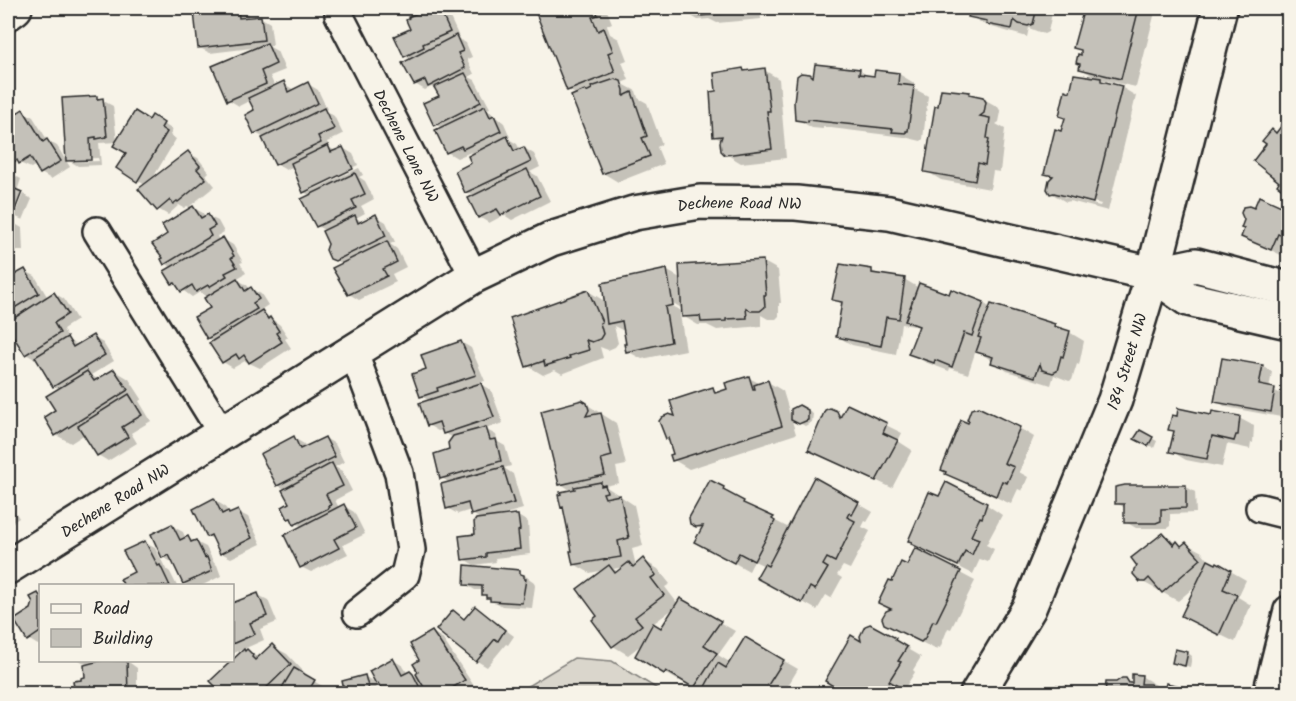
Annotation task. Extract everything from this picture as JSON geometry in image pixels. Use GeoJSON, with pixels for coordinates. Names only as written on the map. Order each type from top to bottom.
{"type":"FeatureCollection","features":[{"type":"Feature","properties":{"kind":"street"},"geometry":{"type":"LineString","coordinates":[[8,13],[15,8]]}},
{"type":"Feature","properties":{"kind":"street","name":"184 Street NW"},"geometry":{"type":"LineString","coordinates":[[977,693],[1029,608],[1115,400],[1153,274],[1220,8]]}},
{"type":"Feature","properties":{"kind":"street","name":"Dechene Lane NW"},"geometry":{"type":"LineString","coordinates":[[339,15],[474,276]]}},
{"type":"Feature","properties":{"kind":"street","name":"Dechene Road NW"},"geometry":{"type":"LineString","coordinates":[[8,567],[474,276],[551,239],[634,213],[700,202],[796,202],[889,213],[1153,274]]}},
{"type":"Feature","properties":{"kind":"street"},"geometry":{"type":"LineString","coordinates":[[97,231],[222,434]]}},
{"type":"Feature","properties":{"kind":"street"},"geometry":{"type":"LineString","coordinates":[[1153,274],[1196,265],[1288,289]]}},
{"type":"Feature","properties":{"kind":"street"},"geometry":{"type":"LineString","coordinates":[[1153,274],[1188,299],[1288,322]]}},
{"type":"Feature","properties":{"kind":"street"},"geometry":{"type":"LineString","coordinates":[[353,351],[399,473],[411,550],[405,575],[357,613]]}},
{"type":"Feature","properties":{"kind":"street"},"geometry":{"type":"LineString","coordinates":[[1260,508],[1288,515]]}},
{"type":"Feature","properties":{"kind":"street"},"geometry":{"type":"LineString","coordinates":[[1267,693],[1288,610]]}},
{"type":"Feature","properties":{"kind":"shaded area"},"geometry":{"type":"Polygon","coordinates":[[[574,658],[612,661],[664,693],[516,693],[574,658]]]}},
{"type":"Feature","properties":{"kind":"building"},"geometry":{"type":"Polygon","coordinates":[[[238,8],[239,18],[261,16],[264,40],[198,48],[194,12],[238,8]]]}},
{"type":"Feature","properties":{"kind":"building"},"geometry":{"type":"Polygon","coordinates":[[[429,8],[439,8],[450,32],[423,44],[424,47],[404,57],[394,36],[410,29],[406,20],[408,17],[429,8]]]}},
{"type":"Feature","properties":{"kind":"building"},"geometry":{"type":"Polygon","coordinates":[[[534,8],[595,8],[598,15],[592,17],[598,31],[604,28],[613,51],[608,53],[615,72],[567,91],[534,8]]]}},
{"type":"Feature","properties":{"kind":"building"},"geometry":{"type":"Polygon","coordinates":[[[681,8],[746,8],[746,11],[700,16],[700,10],[682,12],[681,8]]]}},
{"type":"Feature","properties":{"kind":"building"},"geometry":{"type":"Polygon","coordinates":[[[953,8],[1037,8],[1033,24],[1028,26],[1014,20],[1012,29],[986,24],[987,21],[968,17],[970,11],[953,8]]]}},
{"type":"Feature","properties":{"kind":"building"},"geometry":{"type":"Polygon","coordinates":[[[1084,8],[1139,8],[1121,79],[1079,69],[1080,64],[1076,63],[1081,50],[1073,48],[1084,8]]]}},
{"type":"Feature","properties":{"kind":"building"},"geometry":{"type":"Polygon","coordinates":[[[456,35],[463,51],[458,53],[465,68],[428,87],[425,80],[414,85],[402,63],[456,35]]]}},
{"type":"Feature","properties":{"kind":"building"},"geometry":{"type":"Polygon","coordinates":[[[267,43],[276,64],[261,71],[266,84],[227,101],[212,66],[267,43]]]}},
{"type":"Feature","properties":{"kind":"building"},"geometry":{"type":"Polygon","coordinates":[[[815,64],[860,69],[859,74],[874,76],[875,70],[899,73],[898,84],[914,86],[908,131],[906,133],[892,132],[893,129],[795,120],[794,102],[797,76],[801,73],[810,74],[813,77],[815,64]]]}},
{"type":"Feature","properties":{"kind":"building"},"geometry":{"type":"Polygon","coordinates":[[[743,68],[744,71],[765,68],[772,149],[725,155],[721,151],[722,136],[713,137],[710,92],[716,91],[714,73],[743,68]]]}},
{"type":"Feature","properties":{"kind":"building"},"geometry":{"type":"Polygon","coordinates":[[[465,73],[481,102],[434,126],[423,103],[439,96],[434,87],[465,73]]]}},
{"type":"Feature","properties":{"kind":"building"},"geometry":{"type":"Polygon","coordinates":[[[1074,74],[1101,78],[1101,81],[1122,86],[1093,203],[1050,194],[1047,189],[1049,180],[1053,176],[1044,174],[1055,129],[1061,131],[1065,118],[1059,116],[1065,90],[1070,92],[1074,74]]]}},
{"type":"Feature","properties":{"kind":"building"},"geometry":{"type":"Polygon","coordinates":[[[615,79],[621,81],[624,96],[632,92],[647,136],[642,138],[650,156],[602,174],[571,96],[615,79]]]}},
{"type":"Feature","properties":{"kind":"building"},"geometry":{"type":"Polygon","coordinates":[[[284,81],[288,92],[308,82],[318,103],[254,134],[245,115],[254,110],[248,98],[284,81]]]}},
{"type":"Feature","properties":{"kind":"building"},"geometry":{"type":"Polygon","coordinates":[[[941,89],[970,92],[969,94],[983,97],[986,102],[984,113],[980,116],[990,118],[987,138],[989,139],[985,165],[978,163],[975,181],[924,172],[935,106],[938,106],[941,89]]]}},
{"type":"Feature","properties":{"kind":"building"},"geometry":{"type":"Polygon","coordinates":[[[97,96],[97,99],[103,98],[107,137],[90,138],[91,160],[66,161],[62,98],[97,96]]]}},
{"type":"Feature","properties":{"kind":"building"},"geometry":{"type":"Polygon","coordinates":[[[485,106],[490,117],[494,115],[501,131],[463,149],[461,146],[446,153],[435,130],[485,106]]]}},
{"type":"Feature","properties":{"kind":"building"},"geometry":{"type":"Polygon","coordinates":[[[324,108],[334,129],[318,136],[321,143],[275,165],[262,138],[324,108]]]}},
{"type":"Feature","properties":{"kind":"building"},"geometry":{"type":"Polygon","coordinates":[[[23,109],[43,142],[47,139],[61,161],[40,174],[30,157],[19,164],[17,160],[14,162],[8,151],[8,112],[11,117],[23,109]]]}},
{"type":"Feature","properties":{"kind":"building"},"geometry":{"type":"Polygon","coordinates":[[[135,111],[149,120],[152,115],[164,123],[161,128],[167,132],[137,182],[116,168],[126,153],[113,146],[135,111]]]}},
{"type":"Feature","properties":{"kind":"building"},"geometry":{"type":"Polygon","coordinates":[[[1282,125],[1288,130],[1288,193],[1277,185],[1279,182],[1253,161],[1266,144],[1262,141],[1272,129],[1276,133],[1282,125]]]}},
{"type":"Feature","properties":{"kind":"building"},"geometry":{"type":"Polygon","coordinates":[[[507,136],[514,151],[524,147],[531,162],[465,193],[455,171],[471,163],[468,156],[507,136]]]}},
{"type":"Feature","properties":{"kind":"building"},"geometry":{"type":"Polygon","coordinates":[[[328,145],[331,152],[343,147],[353,169],[303,193],[291,163],[328,145]]]}},
{"type":"Feature","properties":{"kind":"building"},"geometry":{"type":"Polygon","coordinates":[[[188,151],[200,166],[197,169],[206,179],[178,202],[173,204],[170,200],[157,211],[138,189],[188,151]]]}},
{"type":"Feature","properties":{"kind":"building"},"geometry":{"type":"Polygon","coordinates":[[[527,169],[540,196],[501,215],[497,209],[478,218],[468,198],[527,169]]]}},
{"type":"Feature","properties":{"kind":"building"},"geometry":{"type":"Polygon","coordinates":[[[355,173],[365,194],[352,200],[356,208],[316,227],[301,199],[355,173]]]}},
{"type":"Feature","properties":{"kind":"building"},"geometry":{"type":"Polygon","coordinates":[[[8,186],[22,192],[13,215],[8,213],[8,186]]]}},
{"type":"Feature","properties":{"kind":"building"},"geometry":{"type":"Polygon","coordinates":[[[1259,196],[1288,209],[1288,238],[1278,234],[1271,250],[1241,237],[1244,229],[1241,228],[1244,220],[1241,213],[1243,207],[1254,208],[1259,196]]]}},
{"type":"Feature","properties":{"kind":"building"},"geometry":{"type":"Polygon","coordinates":[[[193,206],[201,218],[208,214],[215,226],[208,230],[211,236],[164,265],[161,259],[163,258],[152,244],[167,234],[162,225],[193,206]]]}},
{"type":"Feature","properties":{"kind":"building"},"geometry":{"type":"Polygon","coordinates":[[[376,214],[386,236],[335,261],[330,259],[326,250],[328,244],[322,231],[355,215],[358,223],[376,214]]]}},
{"type":"Feature","properties":{"kind":"building"},"geometry":{"type":"Polygon","coordinates":[[[8,221],[12,221],[13,246],[8,246],[8,221]]]}},
{"type":"Feature","properties":{"kind":"building"},"geometry":{"type":"Polygon","coordinates":[[[223,237],[234,256],[231,258],[237,267],[225,273],[227,276],[209,287],[208,285],[196,292],[192,285],[181,292],[175,283],[172,284],[164,271],[223,237]]]}},
{"type":"Feature","properties":{"kind":"building"},"geometry":{"type":"Polygon","coordinates":[[[387,241],[397,262],[383,269],[387,276],[348,295],[332,268],[387,241]]]}},
{"type":"Feature","properties":{"kind":"building"},"geometry":{"type":"Polygon","coordinates":[[[763,260],[766,295],[764,295],[765,307],[760,311],[751,311],[746,308],[747,318],[726,319],[726,321],[701,322],[700,316],[682,317],[679,265],[763,260]]]}},
{"type":"Feature","properties":{"kind":"building"},"geometry":{"type":"Polygon","coordinates":[[[840,264],[872,269],[872,273],[905,278],[899,319],[886,317],[881,346],[836,337],[842,302],[832,300],[840,264]]]}},
{"type":"Feature","properties":{"kind":"building"},"geometry":{"type":"Polygon","coordinates":[[[25,269],[39,293],[8,312],[8,276],[9,278],[25,269]]]}},
{"type":"Feature","properties":{"kind":"building"},"geometry":{"type":"Polygon","coordinates":[[[667,269],[673,305],[665,307],[671,342],[626,352],[622,321],[607,324],[602,283],[667,269]]]}},
{"type":"Feature","properties":{"kind":"building"},"geometry":{"type":"Polygon","coordinates":[[[237,278],[245,291],[251,287],[259,299],[253,303],[257,309],[207,339],[194,317],[210,308],[204,298],[237,278]]]}},
{"type":"Feature","properties":{"kind":"building"},"geometry":{"type":"Polygon","coordinates":[[[919,283],[949,294],[951,289],[984,302],[972,336],[964,333],[952,367],[935,360],[934,363],[908,354],[919,326],[905,321],[919,283]]]}},
{"type":"Feature","properties":{"kind":"building"},"geometry":{"type":"Polygon","coordinates":[[[588,290],[602,322],[600,323],[603,334],[600,339],[592,342],[586,340],[589,350],[569,356],[570,358],[545,366],[544,361],[526,367],[510,318],[588,290]]]}},
{"type":"Feature","properties":{"kind":"building"},"geometry":{"type":"Polygon","coordinates":[[[54,292],[68,314],[54,323],[60,333],[25,355],[8,328],[8,322],[54,292]]]}},
{"type":"Feature","properties":{"kind":"building"},"geometry":{"type":"Polygon","coordinates":[[[991,304],[1070,331],[1057,371],[1053,373],[1042,370],[1040,364],[1035,377],[991,363],[993,357],[976,352],[981,338],[978,337],[991,304]]]}},
{"type":"Feature","properties":{"kind":"building"},"geometry":{"type":"Polygon","coordinates":[[[262,310],[268,319],[270,317],[279,331],[276,333],[282,342],[249,363],[244,355],[239,359],[236,354],[222,363],[209,343],[262,310]]]}},
{"type":"Feature","properties":{"kind":"building"},"geometry":{"type":"Polygon","coordinates":[[[93,335],[105,355],[53,387],[35,357],[67,337],[73,347],[93,335]]]}},
{"type":"Feature","properties":{"kind":"building"},"geometry":{"type":"Polygon","coordinates":[[[461,341],[476,375],[437,388],[438,391],[420,397],[412,374],[426,369],[421,355],[461,341]]]}},
{"type":"Feature","properties":{"kind":"building"},"geometry":{"type":"Polygon","coordinates":[[[1222,358],[1263,365],[1259,385],[1275,388],[1271,412],[1214,402],[1222,358]]]}},
{"type":"Feature","properties":{"kind":"building"},"geometry":{"type":"Polygon","coordinates":[[[114,369],[128,390],[55,436],[44,417],[55,410],[46,396],[87,371],[94,381],[114,369]]]}},
{"type":"Feature","properties":{"kind":"building"},"geometry":{"type":"Polygon","coordinates":[[[749,376],[753,389],[755,389],[754,385],[768,380],[782,426],[672,461],[670,455],[673,454],[668,438],[666,439],[659,421],[669,414],[675,416],[670,401],[713,387],[715,393],[727,389],[725,383],[749,376]]]}},
{"type":"Feature","properties":{"kind":"building"},"geometry":{"type":"Polygon","coordinates":[[[481,383],[494,417],[443,434],[439,422],[427,426],[419,403],[481,383]]]}},
{"type":"Feature","properties":{"kind":"building"},"geometry":{"type":"Polygon","coordinates":[[[129,394],[142,415],[122,427],[128,437],[97,456],[78,426],[129,394]]]}},
{"type":"Feature","properties":{"kind":"building"},"geometry":{"type":"Polygon","coordinates":[[[582,400],[587,403],[589,410],[586,416],[601,413],[612,456],[601,459],[605,475],[559,485],[541,411],[582,400]]]}},
{"type":"Feature","properties":{"kind":"building"},"geometry":{"type":"Polygon","coordinates":[[[847,404],[887,423],[883,433],[898,440],[876,481],[808,450],[825,410],[830,408],[837,411],[840,418],[847,404]]]}},
{"type":"Feature","properties":{"kind":"building"},"geometry":{"type":"Polygon","coordinates":[[[799,405],[808,410],[808,420],[799,424],[791,420],[791,409],[799,405]]]}},
{"type":"Feature","properties":{"kind":"building"},"geometry":{"type":"Polygon","coordinates":[[[978,407],[1020,427],[1004,463],[1014,467],[1007,483],[1002,481],[996,496],[945,474],[946,472],[941,470],[961,420],[968,423],[971,409],[978,407]]]}},
{"type":"Feature","properties":{"kind":"building"},"geometry":{"type":"Polygon","coordinates":[[[1178,408],[1211,415],[1212,411],[1240,416],[1238,435],[1234,441],[1212,436],[1207,459],[1169,452],[1174,431],[1168,430],[1172,415],[1177,416],[1178,408]]]}},
{"type":"Feature","properties":{"kind":"building"},"geometry":{"type":"Polygon","coordinates":[[[486,427],[490,440],[496,439],[501,461],[440,479],[434,454],[449,449],[448,443],[453,436],[486,427]]]}},
{"type":"Feature","properties":{"kind":"building"},"geometry":{"type":"Polygon","coordinates":[[[1140,430],[1153,437],[1148,446],[1134,439],[1140,430]]]}},
{"type":"Feature","properties":{"kind":"building"},"geometry":{"type":"Polygon","coordinates":[[[294,436],[300,449],[325,437],[335,457],[277,486],[260,454],[294,436]]]}},
{"type":"Feature","properties":{"kind":"building"},"geometry":{"type":"Polygon","coordinates":[[[332,463],[343,486],[326,494],[331,505],[328,506],[329,508],[294,525],[282,507],[289,503],[282,490],[332,463]]]}},
{"type":"Feature","properties":{"kind":"building"},"geometry":{"type":"Polygon","coordinates":[[[503,467],[514,503],[471,515],[468,503],[446,509],[441,484],[503,467]]]}},
{"type":"Feature","properties":{"kind":"building"},"geometry":{"type":"Polygon","coordinates":[[[814,477],[859,502],[852,515],[849,513],[847,517],[855,521],[835,562],[827,558],[823,565],[828,568],[815,590],[810,587],[802,603],[756,578],[764,564],[768,566],[814,477]]]}},
{"type":"Feature","properties":{"kind":"building"},"geometry":{"type":"Polygon","coordinates":[[[710,480],[724,487],[723,490],[744,501],[743,503],[774,517],[772,519],[775,521],[754,561],[739,553],[734,563],[694,542],[703,526],[696,527],[690,524],[689,518],[710,480]]]}},
{"type":"Feature","properties":{"kind":"building"},"geometry":{"type":"Polygon","coordinates":[[[601,482],[601,486],[605,485],[607,492],[603,493],[605,498],[620,495],[629,538],[618,541],[621,557],[573,565],[563,507],[561,508],[558,495],[561,494],[560,492],[575,489],[574,487],[601,482]]]}},
{"type":"Feature","properties":{"kind":"building"},"geometry":{"type":"Polygon","coordinates":[[[946,482],[987,503],[982,518],[980,517],[971,536],[979,539],[972,555],[965,551],[958,566],[908,541],[929,492],[939,496],[946,482]]]}},
{"type":"Feature","properties":{"kind":"building"},"geometry":{"type":"Polygon","coordinates":[[[1186,485],[1186,508],[1161,509],[1161,521],[1156,523],[1124,523],[1124,504],[1115,504],[1115,487],[1186,485]]]}},
{"type":"Feature","properties":{"kind":"building"},"geometry":{"type":"Polygon","coordinates":[[[214,498],[222,514],[238,510],[252,538],[220,554],[211,535],[207,537],[193,509],[214,498]]]}},
{"type":"Feature","properties":{"kind":"building"},"geometry":{"type":"Polygon","coordinates":[[[344,504],[356,528],[334,539],[339,548],[300,568],[284,535],[344,504]]]}},
{"type":"Feature","properties":{"kind":"building"},"geometry":{"type":"Polygon","coordinates":[[[518,515],[520,549],[486,553],[486,557],[462,560],[459,536],[475,534],[476,519],[518,515]]]}},
{"type":"Feature","properties":{"kind":"building"},"geometry":{"type":"Polygon","coordinates":[[[172,524],[180,540],[188,536],[191,542],[196,540],[205,558],[207,557],[212,571],[183,584],[169,555],[162,558],[151,534],[172,524]]]}},
{"type":"Feature","properties":{"kind":"building"},"geometry":{"type":"Polygon","coordinates":[[[1163,533],[1174,545],[1177,541],[1181,546],[1186,542],[1201,559],[1162,593],[1149,578],[1145,582],[1140,582],[1133,574],[1137,566],[1131,558],[1163,533]]]}},
{"type":"Feature","properties":{"kind":"building"},"geometry":{"type":"Polygon","coordinates":[[[145,541],[169,584],[123,584],[120,579],[134,572],[123,551],[145,541]]]}},
{"type":"Feature","properties":{"kind":"building"},"geometry":{"type":"Polygon","coordinates":[[[915,548],[961,571],[936,622],[933,621],[921,642],[884,624],[882,618],[886,611],[891,609],[878,603],[901,562],[907,565],[915,548]]]}},
{"type":"Feature","properties":{"kind":"building"},"geometry":{"type":"Polygon","coordinates":[[[643,558],[656,575],[651,578],[664,595],[635,617],[642,625],[612,647],[592,620],[597,616],[577,589],[609,565],[615,573],[629,562],[633,567],[643,558]]]}},
{"type":"Feature","properties":{"kind":"building"},"geometry":{"type":"Polygon","coordinates":[[[1208,560],[1231,570],[1223,589],[1237,595],[1219,635],[1181,616],[1208,560]]]}},
{"type":"Feature","properties":{"kind":"building"},"geometry":{"type":"Polygon","coordinates":[[[465,565],[520,570],[520,574],[526,579],[522,603],[490,601],[486,595],[482,595],[482,586],[464,585],[465,565]]]}},
{"type":"Feature","properties":{"kind":"building"},"geometry":{"type":"Polygon","coordinates":[[[258,593],[267,616],[250,623],[255,634],[234,643],[234,602],[258,593]]]}},
{"type":"Feature","properties":{"kind":"building"},"geometry":{"type":"Polygon","coordinates":[[[39,594],[39,633],[27,641],[14,620],[31,609],[33,602],[30,597],[39,594]]]}},
{"type":"Feature","properties":{"kind":"building"},"geometry":{"type":"Polygon","coordinates":[[[680,598],[721,621],[704,645],[717,653],[694,688],[666,671],[664,674],[635,656],[653,623],[661,628],[680,598]]]}},
{"type":"Feature","properties":{"kind":"building"},"geometry":{"type":"Polygon","coordinates":[[[475,606],[505,630],[498,641],[495,639],[476,662],[436,630],[453,610],[464,619],[475,606]]]}},
{"type":"Feature","properties":{"kind":"building"},"geometry":{"type":"Polygon","coordinates":[[[870,624],[896,638],[895,640],[907,647],[889,681],[898,686],[893,694],[846,694],[825,681],[851,635],[861,641],[860,636],[865,626],[870,624]]]}},
{"type":"Feature","properties":{"kind":"building"},"geometry":{"type":"Polygon","coordinates":[[[432,631],[465,680],[443,694],[428,694],[413,664],[419,660],[410,644],[432,631]]]}},
{"type":"Feature","properties":{"kind":"building"},"geometry":{"type":"Polygon","coordinates":[[[745,637],[784,660],[768,685],[780,694],[701,694],[718,663],[726,668],[745,637]]]}},
{"type":"Feature","properties":{"kind":"building"},"geometry":{"type":"Polygon","coordinates":[[[272,644],[291,664],[260,694],[227,694],[224,690],[222,693],[210,681],[230,662],[234,662],[234,658],[244,649],[253,655],[255,660],[272,644]]]}},
{"type":"Feature","properties":{"kind":"building"},"geometry":{"type":"Polygon","coordinates":[[[1175,649],[1188,652],[1185,666],[1172,663],[1175,649]]]}},
{"type":"Feature","properties":{"kind":"building"},"geometry":{"type":"Polygon","coordinates":[[[393,658],[402,675],[410,671],[413,674],[423,694],[384,694],[369,671],[393,658]]]}},
{"type":"Feature","properties":{"kind":"building"},"geometry":{"type":"Polygon","coordinates":[[[95,662],[127,662],[128,694],[75,694],[73,681],[85,677],[84,665],[95,662]]]}},
{"type":"Feature","properties":{"kind":"building"},"geometry":{"type":"Polygon","coordinates":[[[294,668],[315,680],[309,690],[314,694],[278,694],[294,668]]]}},
{"type":"Feature","properties":{"kind":"building"},"geometry":{"type":"Polygon","coordinates":[[[1132,674],[1142,675],[1141,684],[1151,684],[1150,694],[1105,694],[1106,682],[1116,682],[1126,678],[1129,683],[1132,683],[1132,674]]]}},
{"type":"Feature","properties":{"kind":"building"},"geometry":{"type":"Polygon","coordinates":[[[365,675],[370,694],[345,694],[342,681],[365,675]]]}},
{"type":"Feature","properties":{"kind":"building"},"geometry":{"type":"Polygon","coordinates":[[[1166,683],[1202,691],[1205,688],[1213,690],[1215,694],[1164,694],[1166,683]]]}},
{"type":"Feature","properties":{"kind":"building"},"geometry":{"type":"Polygon","coordinates":[[[1057,685],[1062,690],[1065,686],[1073,694],[1053,694],[1052,691],[1057,685]]]}}]}
